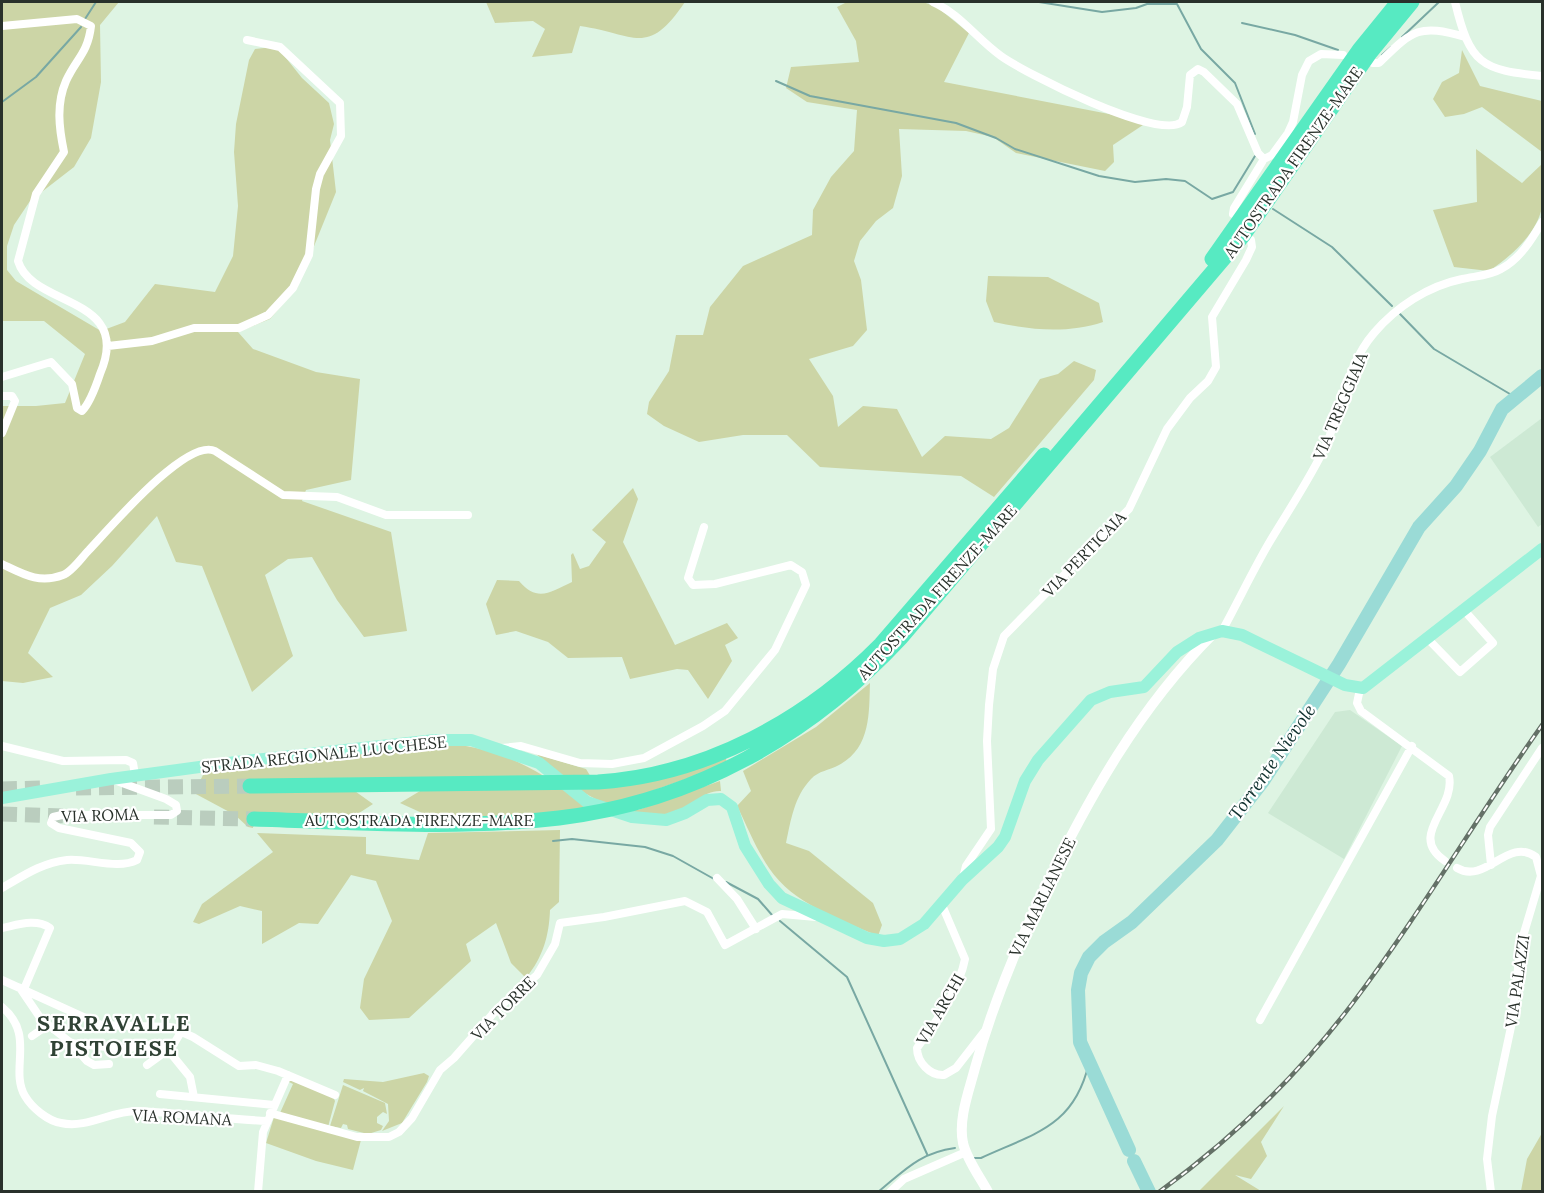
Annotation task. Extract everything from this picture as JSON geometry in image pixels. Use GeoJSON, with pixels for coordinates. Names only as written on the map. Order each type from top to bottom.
{"type":"FeatureCollection","features":[{"type":"Feature","properties":{"kind":"highway","name":"AUTOSTRADA FIRENZE-MARE"},"geometry":{"type":"LineString","coordinates":[[250,786],[598,782],[661,774],[734,747],[820,698],[869,657],[1211,259],[1359,50],[1398,2]]}},
{"type":"Feature","properties":{"kind":"highway","name":"AUTOSTRADA FIRENZE-MARE"},"geometry":{"type":"LineString","coordinates":[[254,819],[442,823],[558,818],[628,805],[680,789],[766,749],[827,707],[888,652],[1236,245],[1370,53],[1412,2]]}},
{"type":"Feature","properties":{"kind":"main road"},"geometry":{"type":"LineString","coordinates":[[1217,632],[1236,632],[1345,686],[1360,689],[1389,670],[1463,609],[1542,549]]}},
{"type":"Feature","properties":{"kind":"main road","name":"STRADA REGIONALE LUCCHESE"},"geometry":{"type":"LineString","coordinates":[[2,798],[135,775],[435,740],[471,741],[502,748],[544,765],[592,805],[632,817],[666,820],[685,813],[707,800],[721,799],[732,807],[745,846],[769,884],[782,898],[867,938],[884,941],[900,939],[912,933],[942,905],[962,880],[1005,837],[1025,781],[1038,760],[1083,707],[1102,694],[1143,687],[1177,652],[1199,638],[1217,632]]}},
{"type":"Feature","properties":{"kind":"street"},"geometry":{"type":"LineString","coordinates":[[933,2],[966,25],[1009,61],[1072,95],[1148,122],[1174,125],[1182,122],[1187,106],[1190,75],[1198,69],[1237,104],[1258,153],[1264,159]]}},
{"type":"Feature","properties":{"kind":"street"},"geometry":{"type":"LineString","coordinates":[[1455,2],[1465,37],[1480,60],[1497,70],[1542,76]]}},
{"type":"Feature","properties":{"kind":"street"},"geometry":{"type":"LineString","coordinates":[[2,26],[76,19],[91,26],[89,44],[66,82],[58,124],[64,152],[36,194],[18,261],[22,271],[34,283],[73,302],[91,316],[103,329],[108,346],[101,373],[82,411],[77,408],[72,384],[51,362],[2,377]]}},
{"type":"Feature","properties":{"kind":"street"},"geometry":{"type":"LineString","coordinates":[[1373,63],[1378,63],[1412,33],[1418,31],[1434,30],[1465,37]]}},
{"type":"Feature","properties":{"kind":"street"},"geometry":{"type":"LineString","coordinates":[[108,346],[152,342],[194,328],[239,328],[249,324],[268,315],[293,288],[309,255],[316,189],[320,174],[341,136],[340,103],[280,47],[246,40]]}},
{"type":"Feature","properties":{"kind":"street"},"geometry":{"type":"LineString","coordinates":[[1233,214],[1234,208],[1264,159],[1276,150],[1293,122],[1302,75],[1309,61],[1321,54],[1343,55]]}},
{"type":"Feature","properties":{"kind":"street","name":"VIA TREGGIAIA"},"geometry":{"type":"LineString","coordinates":[[1217,632],[1319,458],[1360,353],[1373,334],[1392,314],[1431,289],[1460,279],[1500,270],[1519,254],[1542,222]]}},
{"type":"Feature","properties":{"kind":"street","name":"VIA PERTICAIA"},"geometry":{"type":"LineString","coordinates":[[962,880],[966,866],[991,829],[987,741],[993,669],[998,650],[1009,630],[1129,509],[1167,429],[1190,398],[1208,381],[1216,367],[1212,317],[1246,260],[1252,247],[1251,240]]}},
{"type":"Feature","properties":{"kind":"street"},"geometry":{"type":"LineString","coordinates":[[2,396],[12,396],[15,401],[2,433]]}},
{"type":"Feature","properties":{"kind":"street"},"geometry":{"type":"LineString","coordinates":[[2,564],[27,577],[44,579],[65,575],[148,487],[200,448],[215,451],[283,495],[337,497],[386,514],[468,515]]}},
{"type":"Feature","properties":{"kind":"street"},"geometry":{"type":"LineString","coordinates":[[502,748],[521,746],[580,763],[623,762],[644,758],[703,726],[725,711],[775,650],[806,585],[802,572],[790,565],[715,584],[693,585],[688,578],[705,527]]}},
{"type":"Feature","properties":{"kind":"street"},"geometry":{"type":"LineString","coordinates":[[1427,638],[1460,672],[1493,643],[1463,609]]}},
{"type":"Feature","properties":{"kind":"street","name":"VIA MARLIANESE"},"geometry":{"type":"LineString","coordinates":[[988,1191],[963,1144],[964,1113],[985,1030],[1003,981],[1049,880],[1121,747],[1164,686],[1217,632]]}},
{"type":"Feature","properties":{"kind":"street"},"geometry":{"type":"LineString","coordinates":[[1360,689],[1357,703],[1361,711],[1412,746],[1444,771],[1449,779],[1448,793],[1430,835],[1432,849],[1446,861]]}},
{"type":"Feature","properties":{"kind":"street"},"geometry":{"type":"LineString","coordinates":[[2,746],[63,761],[126,760],[133,764],[135,775]]}},
{"type":"Feature","properties":{"kind":"street"},"geometry":{"type":"LineString","coordinates":[[1260,1020],[1412,746]]}},
{"type":"Feature","properties":{"kind":"street"},"geometry":{"type":"LineString","coordinates":[[1491,864],[1488,836],[1491,824],[1542,748]]}},
{"type":"Feature","properties":{"kind":"street","name":"VIA ROMA"},"geometry":{"type":"LineString","coordinates":[[2,888],[33,869],[68,860],[128,862],[137,860],[140,852],[131,843],[59,828],[51,823],[52,818],[62,814],[171,815],[177,811],[176,805],[170,800],[111,779]]}},
{"type":"Feature","properties":{"kind":"street"},"geometry":{"type":"LineString","coordinates":[[1489,849],[1501,859]]}},
{"type":"Feature","properties":{"kind":"street","name":"VIA PALAZZI"},"geometry":{"type":"LineString","coordinates":[[1457,868],[1473,873],[1517,851],[1529,853],[1538,861],[1541,872],[1521,943],[1511,1027],[1492,1116],[1487,1159],[1491,1191]]}},
{"type":"Feature","properties":{"kind":"street"},"geometry":{"type":"LineString","coordinates":[[717,878],[737,899],[756,929],[782,914],[823,918]]}},
{"type":"Feature","properties":{"kind":"street","name":"VIA TORRE"},"geometry":{"type":"LineString","coordinates":[[270,1113],[357,1137],[389,1137],[399,1132],[412,1118],[437,1073],[454,1058],[498,1008],[537,975],[555,944],[560,922],[604,917],[685,901],[707,912],[725,945],[756,929]]}},
{"type":"Feature","properties":{"kind":"street","name":"VIA ARCHI"},"geometry":{"type":"LineString","coordinates":[[942,905],[965,959],[959,980],[927,1038],[917,1048],[918,1057],[932,1073],[939,1076],[950,1073],[985,1030]]}},
{"type":"Feature","properties":{"kind":"street"},"geometry":{"type":"LineString","coordinates":[[2,928],[29,923],[49,927],[22,988]]}},
{"type":"Feature","properties":{"kind":"street"},"geometry":{"type":"LineString","coordinates":[[2,980],[101,1025],[162,1025],[181,1032],[239,1066],[260,1066],[335,1095]]}},
{"type":"Feature","properties":{"kind":"street"},"geometry":{"type":"LineString","coordinates":[[22,988],[48,1025],[71,1043],[87,1061],[94,1065],[109,1064]]}},
{"type":"Feature","properties":{"kind":"street","name":"VIA ROMANA"},"geometry":{"type":"LineString","coordinates":[[2,1006],[12,1018],[19,1033],[21,1085],[25,1096],[39,1111],[57,1122],[93,1121],[137,1111],[270,1113]]}},
{"type":"Feature","properties":{"kind":"street"},"geometry":{"type":"LineString","coordinates":[[32,1035],[48,1025]]}},
{"type":"Feature","properties":{"kind":"street"},"geometry":{"type":"LineString","coordinates":[[147,1065],[169,1050],[181,1032]]}},
{"type":"Feature","properties":{"kind":"street"},"geometry":{"type":"LineString","coordinates":[[71,1043],[124,1049],[164,1045],[190,1077],[194,1097]]}},
{"type":"Feature","properties":{"kind":"street"},"geometry":{"type":"LineString","coordinates":[[258,1191],[259,1162],[270,1113],[288,1075]]}},
{"type":"Feature","properties":{"kind":"street"},"geometry":{"type":"LineString","coordinates":[[160,1094],[194,1097],[270,1113]]}},
{"type":"Feature","properties":{"kind":"street"},"geometry":{"type":"LineString","coordinates":[[890,1191],[904,1179],[966,1152]]}},
{"type":"Feature","properties":{"kind":"shaded area"},"geometry":{"type":"Polygon","coordinates":[[[2,2],[119,2],[100,25],[101,82],[91,138],[74,167],[30,201],[14,225],[7,246],[7,270],[16,281],[101,331],[125,322],[155,284],[215,292],[233,256],[238,206],[234,152],[236,124],[249,60],[255,49],[273,47],[282,53],[302,78],[329,103],[334,124],[330,140],[336,192],[297,288],[270,319],[238,332],[253,349],[316,372],[360,379],[351,480],[306,490],[302,501],[391,532],[407,631],[364,637],[337,600],[312,557],[288,559],[265,575],[293,656],[252,692],[202,566],[176,562],[157,516],[112,566],[81,595],[50,608],[28,653],[53,677],[23,683],[2,681],[2,406],[65,403],[85,354],[44,321],[2,321],[2,2]]]}},
{"type":"Feature","properties":{"kind":"shaded area"},"geometry":{"type":"Polygon","coordinates":[[[486,2],[685,2],[672,19],[650,36],[628,37],[580,26],[572,53],[532,57],[545,29],[533,21],[495,23],[486,2]]]}},
{"type":"Feature","properties":{"kind":"shaded area"},"geometry":{"type":"Polygon","coordinates":[[[847,2],[923,2],[937,7],[969,33],[944,82],[1140,120],[1143,125],[1113,145],[1114,162],[1105,171],[1016,153],[993,137],[966,131],[899,129],[902,176],[893,208],[876,221],[860,241],[854,261],[861,280],[867,330],[853,346],[809,359],[833,396],[838,427],[863,406],[897,409],[922,457],[945,436],[991,439],[1009,428],[1040,379],[1058,374],[1074,361],[1096,370],[1094,380],[994,497],[961,476],[820,467],[787,435],[743,435],[699,442],[664,426],[647,414],[649,402],[669,371],[676,335],[703,335],[710,307],[743,266],[812,235],[813,210],[831,177],[854,151],[857,110],[807,102],[786,88],[791,67],[859,62],[856,41],[837,7],[847,2]]]}},
{"type":"Feature","properties":{"kind":"shaded area"},"geometry":{"type":"Polygon","coordinates":[[[1462,50],[1480,86],[1542,101],[1542,152],[1482,107],[1464,114],[1445,117],[1433,99],[1442,82],[1459,73],[1462,50]]]}},
{"type":"Feature","properties":{"kind":"shaded area"},"geometry":{"type":"Polygon","coordinates":[[[1476,149],[1522,183],[1542,164],[1542,207],[1535,226],[1514,252],[1489,271],[1454,267],[1433,210],[1477,202],[1476,149]]]}},
{"type":"Feature","properties":{"kind":"shaded area"},"geometry":{"type":"Polygon","coordinates":[[[988,276],[1048,277],[1099,303],[1103,322],[1076,328],[1049,330],[994,322],[986,301],[988,276]]]}},
{"type":"Feature","properties":{"kind":"shaded area"},"geometry":{"type":"Polygon","coordinates":[[[1542,418],[1542,524],[1538,527],[1490,457],[1542,418]]]}},
{"type":"Feature","properties":{"kind":"shaded area"},"geometry":{"type":"Polygon","coordinates":[[[633,488],[638,499],[623,542],[675,645],[727,623],[738,638],[725,645],[732,661],[708,699],[688,670],[677,669],[630,679],[622,657],[568,658],[548,642],[516,631],[496,635],[486,604],[497,580],[519,581],[526,588],[538,594],[551,592],[572,582],[571,555],[573,553],[580,569],[589,566],[606,542],[592,530],[633,488]]]}},
{"type":"Feature","properties":{"kind":"shaded area"},"geometry":{"type":"Polygon","coordinates":[[[870,683],[868,718],[863,739],[849,758],[817,774],[805,786],[794,809],[786,843],[809,851],[873,903],[882,925],[878,936],[818,909],[779,881],[764,861],[737,806],[751,791],[743,771],[816,727],[870,683]]]}},
{"type":"Feature","properties":{"kind":"shaded area"},"geometry":{"type":"Polygon","coordinates":[[[1350,710],[1402,746],[1344,859],[1268,813],[1335,712],[1350,710]]]}},
{"type":"Feature","properties":{"kind":"shaded area"},"geometry":{"type":"Polygon","coordinates":[[[451,744],[472,747],[508,758],[541,774],[590,808],[520,816],[433,818],[400,803],[425,788],[352,789],[373,804],[353,817],[253,816],[253,828],[248,827],[235,815],[194,793],[205,771],[299,760],[300,763],[312,763],[317,758],[451,744]]]}},
{"type":"Feature","properties":{"kind":"shaded area"},"geometry":{"type":"Polygon","coordinates":[[[536,754],[586,769],[597,787],[725,757],[728,764],[615,804],[638,810],[720,781],[721,791],[709,793],[676,813],[655,816],[618,808],[592,797],[570,783],[536,754]]]}},
{"type":"Feature","properties":{"kind":"shaded area"},"geometry":{"type":"Polygon","coordinates":[[[560,830],[559,902],[550,910],[544,946],[526,978],[511,963],[496,923],[466,944],[471,961],[409,1018],[369,1020],[360,1008],[364,979],[392,921],[376,881],[351,875],[318,924],[299,923],[262,944],[262,911],[240,906],[199,924],[193,922],[202,904],[273,852],[257,833],[366,837],[366,854],[419,860],[428,833],[560,830]]]}},
{"type":"Feature","properties":{"kind":"shaded area"},"geometry":{"type":"Polygon","coordinates":[[[424,1073],[429,1076],[427,1082],[402,1123],[382,1131],[389,1121],[388,1104],[363,1091],[364,1088],[360,1090],[343,1082],[344,1079],[383,1082],[424,1073]]]}},
{"type":"Feature","properties":{"kind":"shaded area"},"geometry":{"type":"Polygon","coordinates":[[[290,1079],[333,1097],[335,1101],[328,1127],[280,1113],[293,1084],[289,1082],[290,1079]]]}},
{"type":"Feature","properties":{"kind":"shaded area"},"geometry":{"type":"Polygon","coordinates":[[[343,1085],[385,1103],[387,1114],[383,1112],[377,1117],[377,1123],[383,1126],[381,1130],[368,1134],[348,1129],[347,1125],[343,1124],[341,1128],[330,1126],[343,1085]]]}},
{"type":"Feature","properties":{"kind":"shaded area"},"geometry":{"type":"Polygon","coordinates":[[[1284,1106],[1261,1142],[1267,1156],[1251,1179],[1235,1175],[1261,1191],[1199,1191],[1284,1106]]]}},
{"type":"Feature","properties":{"kind":"shaded area"},"geometry":{"type":"Polygon","coordinates":[[[274,1117],[361,1140],[353,1170],[316,1161],[266,1143],[274,1117]]]}},
{"type":"Feature","properties":{"kind":"shaded area"},"geometry":{"type":"Polygon","coordinates":[[[1542,1133],[1542,1191],[1521,1191],[1527,1159],[1542,1133]]]}},
{"type":"Feature","properties":{"kind":"waterway"},"geometry":{"type":"LineString","coordinates":[[85,19],[96,2]]}},
{"type":"Feature","properties":{"kind":"waterway"},"geometry":{"type":"LineString","coordinates":[[1039,2],[1102,12],[1136,8],[1147,4],[1177,4],[1201,49],[1235,83],[1255,134]]}},
{"type":"Feature","properties":{"kind":"waterway"},"geometry":{"type":"LineString","coordinates":[[1402,37],[1439,2]]}},
{"type":"Feature","properties":{"kind":"waterway"},"geometry":{"type":"LineString","coordinates":[[1242,23],[1295,35],[1338,50]]}},
{"type":"Feature","properties":{"kind":"waterway"},"geometry":{"type":"LineString","coordinates":[[2,102],[36,77],[81,27]]}},
{"type":"Feature","properties":{"kind":"waterway"},"geometry":{"type":"LineString","coordinates":[[1382,55],[1391,47]]}},
{"type":"Feature","properties":{"kind":"waterway"},"geometry":{"type":"LineString","coordinates":[[776,81],[810,96],[956,123],[996,138],[1015,149],[1099,176],[1135,182],[1166,179],[1185,181],[1212,199],[1233,192],[1255,156]]}},
{"type":"Feature","properties":{"kind":"waterway"},"geometry":{"type":"LineString","coordinates":[[1273,209],[1332,247],[1392,306]]}},
{"type":"Feature","properties":{"kind":"waterway"},"geometry":{"type":"LineString","coordinates":[[1400,314],[1434,349],[1515,397]]}},
{"type":"Feature","properties":{"kind":"waterway","name":"Torrente Nievole"},"geometry":{"type":"LineString","coordinates":[[1129,1150],[1080,1042],[1078,990],[1081,973],[1089,957],[1104,942],[1132,922],[1217,840],[1263,781],[1339,664],[1419,527],[1456,486],[1480,451],[1502,409],[1542,376]]}},
{"type":"Feature","properties":{"kind":"waterway"},"geometry":{"type":"LineString","coordinates":[[553,841],[572,839],[645,847],[673,856],[714,879]]}},
{"type":"Feature","properties":{"kind":"waterway"},"geometry":{"type":"LineString","coordinates":[[726,882],[758,899],[772,915]]}},
{"type":"Feature","properties":{"kind":"waterway"},"geometry":{"type":"LineString","coordinates":[[780,921],[847,977],[927,1154]]}},
{"type":"Feature","properties":{"kind":"waterway"},"geometry":{"type":"LineString","coordinates":[[974,1158],[981,1158],[1050,1125],[1073,1101],[1089,1063]]}},
{"type":"Feature","properties":{"kind":"waterway"},"geometry":{"type":"LineString","coordinates":[[878,1192],[922,1158],[942,1150],[955,1148]]}},
{"type":"Feature","properties":{"kind":"waterway","name":"Torrente Nievole"},"geometry":{"type":"LineString","coordinates":[[1134,1161],[1149,1192]]}},
{"type":"Feature","properties":{"kind":"tunnel"},"geometry":{"type":"LineString","coordinates":[[76,788],[250,786]]}},
{"type":"Feature","properties":{"kind":"tunnel"},"geometry":{"type":"LineString","coordinates":[[2,789],[40,788]]}},
{"type":"Feature","properties":{"kind":"tunnel"},"geometry":{"type":"LineString","coordinates":[[2,814],[67,816]]}},
{"type":"Feature","properties":{"kind":"tunnel"},"geometry":{"type":"LineString","coordinates":[[154,817],[254,819]]}},
{"type":"Feature","properties":{"kind":"railway"},"geometry":{"type":"LineString","coordinates":[[1159,1192],[1212,1151],[1262,1105],[1331,1030],[1377,970],[1542,725]]}},
{"type":"Feature","properties":{"kind":"district","name":"SERRAVALLE PISTOIESE"},"geometry":{"type":"Point","coordinates":[114,1036]}}]}
